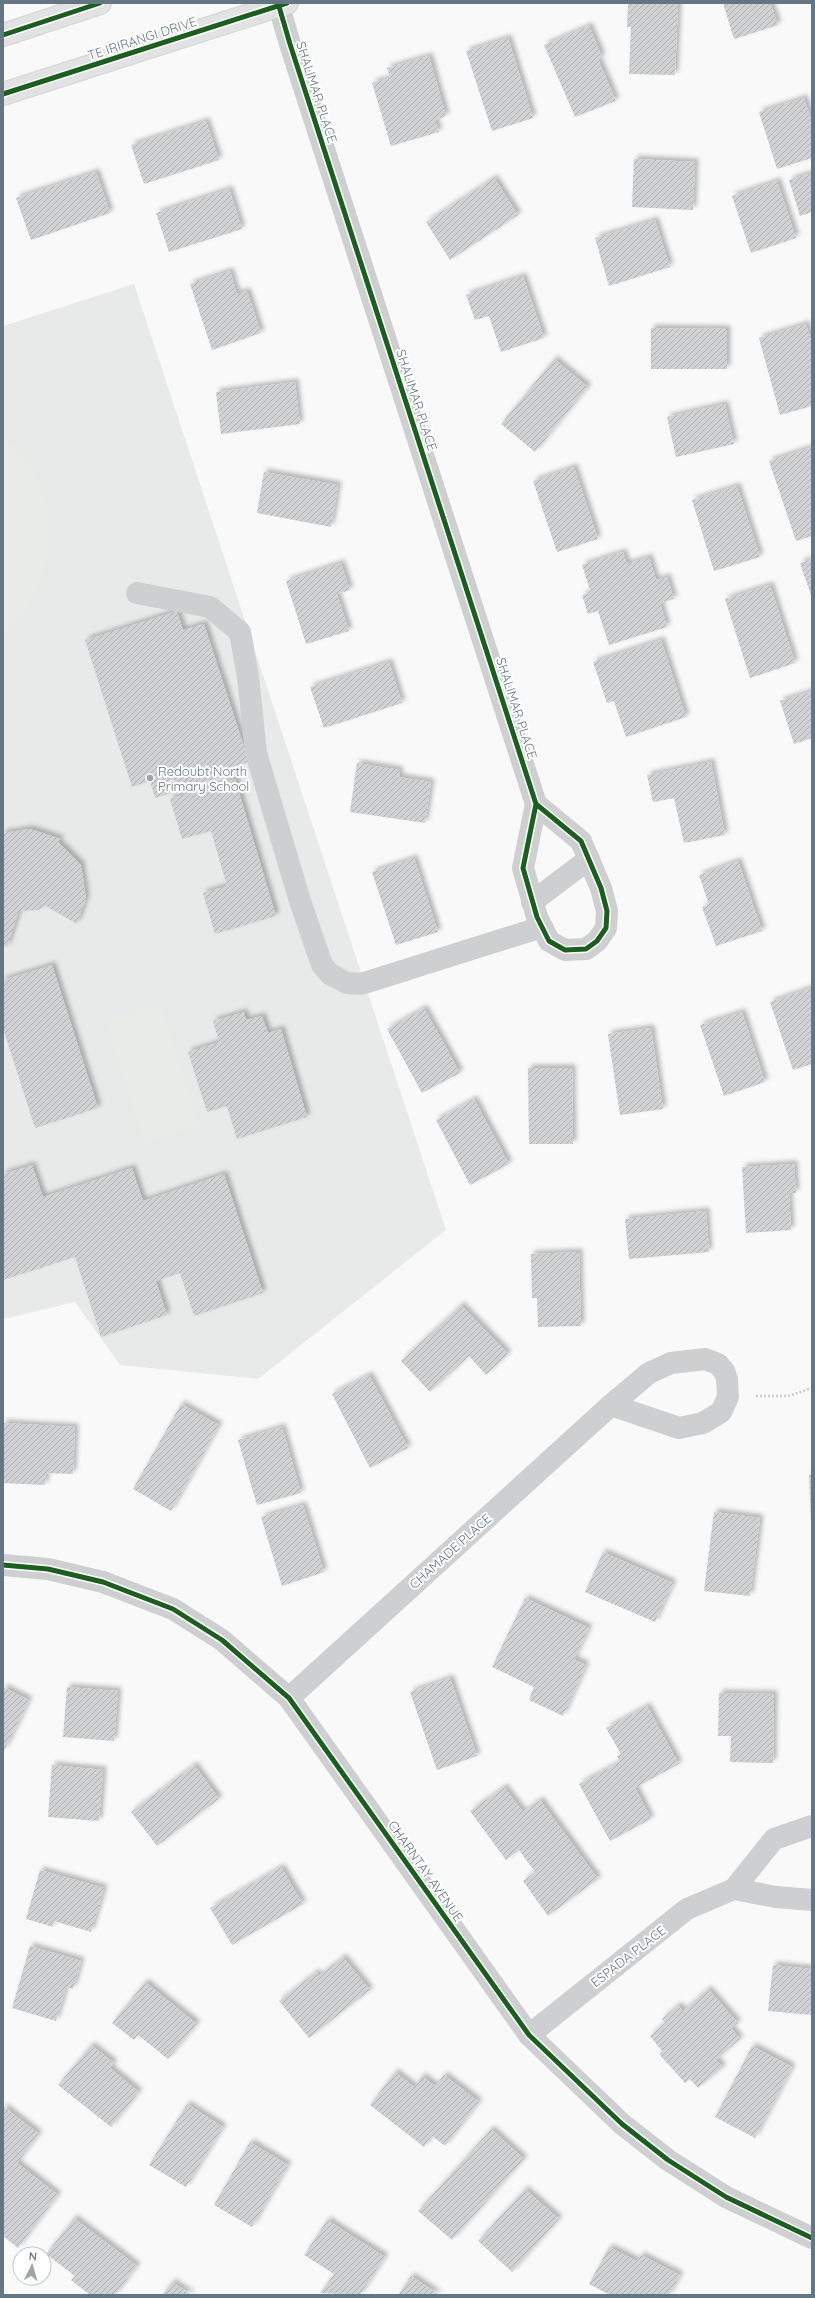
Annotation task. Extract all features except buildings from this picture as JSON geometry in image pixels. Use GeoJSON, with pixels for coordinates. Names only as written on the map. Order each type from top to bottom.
{"type":"FeatureCollection","features":[{"type":"Feature","properties":{"kind":"main road"},"geometry":{"type":"LineString","coordinates":[[3,35],[100,3]]}},
{"type":"Feature","properties":{"kind":"main road","name":"TE IRIRANGI DRIVE"},"geometry":{"type":"LineString","coordinates":[[3,94],[281,4]]}},
{"type":"Feature","properties":{"kind":"street","name":"SHALIMAR PLACE"},"geometry":{"type":"LineString","coordinates":[[281,4],[536,804]]}},
{"type":"Feature","properties":{"kind":"street"},"geometry":{"type":"LineString","coordinates":[[138,593],[210,607],[240,632],[248,677],[256,753],[300,901],[322,965],[330,974],[347,984],[361,984],[542,927]]}},
{"type":"Feature","properties":{"kind":"street"},"geometry":{"type":"LineString","coordinates":[[536,804],[581,841],[589,859],[601,888],[606,911],[606,928],[597,941],[586,948],[565,950],[549,941],[532,902],[522,868],[536,804]]}},
{"type":"Feature","properties":{"kind":"street"},"geometry":{"type":"LineString","coordinates":[[532,902],[589,859]]}},
{"type":"Feature","properties":{"kind":"street","name":"CHAMADE PLACE"},"geometry":{"type":"LineString","coordinates":[[289,1698],[649,1373],[671,1364],[705,1359],[718,1364],[724,1370],[728,1397]]}},
{"type":"Feature","properties":{"kind":"street"},"geometry":{"type":"LineString","coordinates":[[612,1405],[679,1428],[703,1423],[721,1412],[728,1397]]}},
{"type":"Feature","properties":{"kind":"street","name":"CHARNTAY AVENUE"},"geometry":{"type":"LineString","coordinates":[[3,1565],[48,1569],[103,1582],[173,1609],[222,1640],[289,1698],[529,2035],[622,2124],[668,2160],[726,2197],[812,2238]]}},
{"type":"Feature","properties":{"kind":"street","name":"ESPADA PLACE"},"geometry":{"type":"LineString","coordinates":[[529,2035],[687,1909],[734,1889],[774,1840],[810,1832]]}},
{"type":"Feature","properties":{"kind":"street"},"geometry":{"type":"LineString","coordinates":[[734,1889],[776,1897],[812,1900]]}},
{"type":"Feature","properties":{"kind":"path"},"geometry":{"type":"LineString","coordinates":[[728,1397],[788,1396],[812,1388]]}},
{"type":"Feature","properties":{"kind":"shaded area","name":"Redoubt North Primary School"},"geometry":{"type":"Polygon","coordinates":[[[134,284],[446,1230],[258,1379],[120,1365],[75,1302],[3,1319],[3,326],[134,284]]]}},
{"type":"Feature","properties":{"kind":"shaded area"},"geometry":{"type":"Polygon","coordinates":[[[3,434],[20,453],[35,475],[44,497],[49,518],[49,540],[46,561],[30,602],[18,621],[3,638],[3,434]]]}},
{"type":"Feature","properties":{"kind":"shaded area"},"geometry":{"type":"Polygon","coordinates":[[[161,1005],[199,1125],[144,1143],[106,1022],[161,1005]]]}},
{"type":"Feature","properties":{"kind":"cycle path"},"geometry":{"type":"LineString","coordinates":[[3,35],[100,3]]}},
{"type":"Feature","properties":{"kind":"cycle path"},"geometry":{"type":"LineString","coordinates":[[278,3],[536,804],[581,841],[601,888],[607,911],[606,928],[597,941],[586,949],[565,950],[549,941],[537,917],[523,868],[536,804]]}},
{"type":"Feature","properties":{"kind":"cycle path"},"geometry":{"type":"LineString","coordinates":[[3,94],[287,3]]}},
{"type":"Feature","properties":{"kind":"cycle path"},"geometry":{"type":"LineString","coordinates":[[3,1565],[48,1569],[103,1582],[173,1609],[222,1640],[289,1698],[529,2035],[622,2124],[668,2160],[726,2197],[812,2238]]}},
{"type":"Feature","properties":{"kind":"place","name":"Redoubt North Primary School"},"geometry":{"type":"Point","coordinates":[150,778]}}]}
